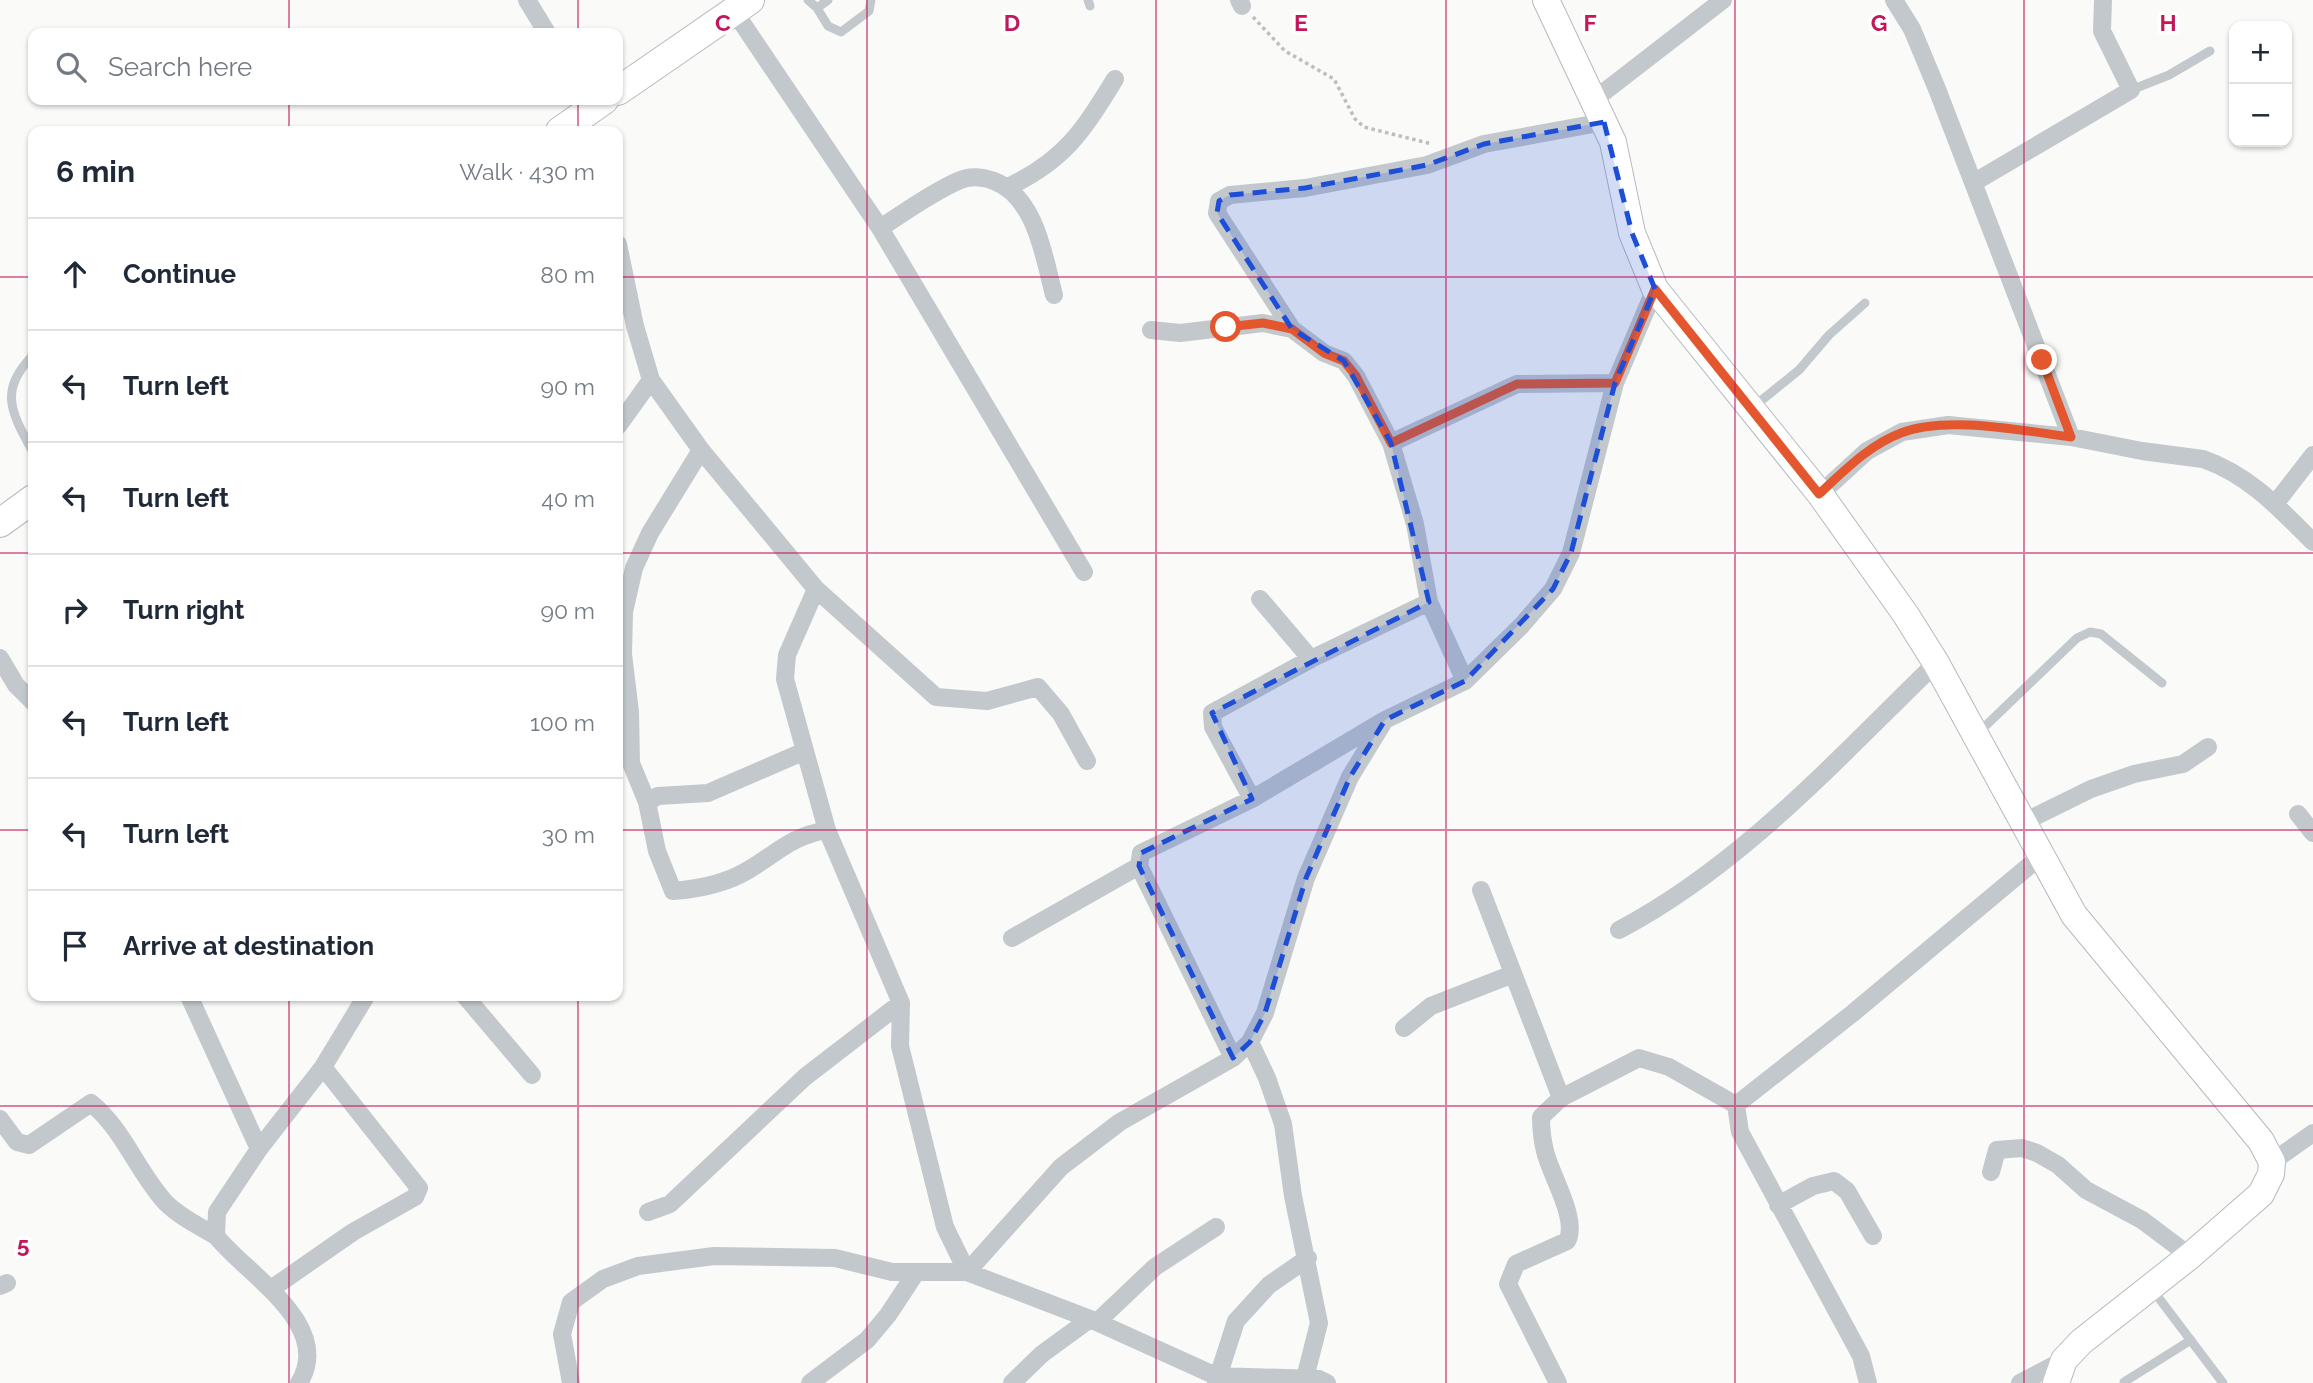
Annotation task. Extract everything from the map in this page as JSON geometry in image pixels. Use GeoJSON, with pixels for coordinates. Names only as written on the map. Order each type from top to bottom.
{"type":"FeatureCollection","features":[{"type":"Feature","properties":{"kind":"main road"},"geometry":{"type":"LineString","coordinates":[[623,87],[742,6]]}},
{"type":"Feature","properties":{"kind":"main road"},"geometry":{"type":"LineString","coordinates":[[566,126],[591,105]]}},
{"type":"Feature","properties":{"kind":"main road"},"geometry":{"type":"LineString","coordinates":[[0,523],[28,503]]}},
{"type":"Feature","properties":{"kind":"street"},"geometry":{"type":"LineString","coordinates":[[527,0],[544,28]]}},
{"type":"Feature","properties":{"kind":"street"},"geometry":{"type":"LineString","coordinates":[[1546,0],[1613,142],[1632,233],[1655,289],[1819,494],[1936,663],[2074,915],[2100,950],[2261,1141],[2272,1161],[2271,1174],[2261,1194],[2151,1287],[2060,1371],[2020,1383]]}},
{"type":"Feature","properties":{"kind":"street"},"geometry":{"type":"LineString","coordinates":[[1292,329],[1217,213],[1219,201],[1230,195],[1305,188],[1427,165],[1463,150],[1600,111],[1723,0]]}},
{"type":"Feature","properties":{"kind":"street"},"geometry":{"type":"LineString","coordinates":[[1894,0],[1912,29],[2071,437]]}},
{"type":"Feature","properties":{"kind":"street"},"geometry":{"type":"LineString","coordinates":[[1973,183],[2131,90],[2102,31],[2103,0]]}},
{"type":"Feature","properties":{"kind":"street"},"geometry":{"type":"LineString","coordinates":[[742,6],[880,228],[1084,572]]}},
{"type":"Feature","properties":{"kind":"street"},"geometry":{"type":"LineString","coordinates":[[1008,187],[1049,165],[1083,131],[1115,79]]}},
{"type":"Feature","properties":{"kind":"street"},"geometry":{"type":"LineString","coordinates":[[880,228],[960,179],[983,177],[1008,187],[1018,197],[1040,240],[1054,295]]}},
{"type":"Feature","properties":{"kind":"street"},"geometry":{"type":"LineString","coordinates":[[623,268],[635,326],[651,380],[701,450],[816,589],[936,697],[987,701],[1038,687],[1061,714],[1087,761]]}},
{"type":"Feature","properties":{"kind":"street"},"geometry":{"type":"LineString","coordinates":[[1233,1058],[1139,866],[1142,853],[1151,846],[1252,799],[1385,720],[1465,681],[1522,625],[1553,589],[1571,552],[1615,383],[1655,289]]}},
{"type":"Feature","properties":{"kind":"street"},"geometry":{"type":"LineString","coordinates":[[1151,330],[1180,333],[1263,323],[1292,329],[1350,368],[1391,443],[1415,524],[1429,602],[1465,681]]}},
{"type":"Feature","properties":{"kind":"street"},"geometry":{"type":"LineString","coordinates":[[623,419],[651,380]]}},
{"type":"Feature","properties":{"kind":"street"},"geometry":{"type":"LineString","coordinates":[[1391,443],[1517,384],[1615,383]]}},
{"type":"Feature","properties":{"kind":"street"},"geometry":{"type":"LineString","coordinates":[[1819,494],[1867,451],[1902,432],[1948,425],[2071,437],[2142,451],[2203,459],[2230,468],[2275,504],[2313,542]]}},
{"type":"Feature","properties":{"kind":"street"},"geometry":{"type":"LineString","coordinates":[[701,450],[650,533],[634,568],[624,612],[623,654],[630,712],[631,763],[647,802],[657,851],[673,891],[704,888],[727,881],[751,869],[772,851],[811,832],[827,830]]}},
{"type":"Feature","properties":{"kind":"street"},"geometry":{"type":"LineString","coordinates":[[2275,504],[2313,455]]}},
{"type":"Feature","properties":{"kind":"street"},"geometry":{"type":"LineString","coordinates":[[816,589],[787,655],[785,679],[827,830],[901,1003],[900,1046],[906,1072],[945,1227],[967,1272]]}},
{"type":"Feature","properties":{"kind":"street"},"geometry":{"type":"LineString","coordinates":[[1260,599],[1311,659]]}},
{"type":"Feature","properties":{"kind":"street"},"geometry":{"type":"LineString","coordinates":[[1252,799],[1213,727],[1212,713],[1311,659],[1429,602]]}},
{"type":"Feature","properties":{"kind":"street"},"geometry":{"type":"LineString","coordinates":[[0,658],[16,685],[28,697]]}},
{"type":"Feature","properties":{"kind":"street"},"geometry":{"type":"LineString","coordinates":[[1619,930],[1668,905],[1728,860],[1936,663]]}},
{"type":"Feature","properties":{"kind":"street"},"geometry":{"type":"LineString","coordinates":[[967,1272],[1060,1167],[1120,1122],[1233,1058],[1250,1042],[1265,1013],[1306,878],[1350,777],[1385,720]]}},
{"type":"Feature","properties":{"kind":"street"},"geometry":{"type":"LineString","coordinates":[[2024,822],[2091,789],[2134,774],[2183,764],[2208,747]]}},
{"type":"Feature","properties":{"kind":"street"},"geometry":{"type":"LineString","coordinates":[[647,802],[658,796],[708,793],[805,751]]}},
{"type":"Feature","properties":{"kind":"street"},"geometry":{"type":"LineString","coordinates":[[2298,814],[2313,833]]}},
{"type":"Feature","properties":{"kind":"street"},"geometry":{"type":"LineString","coordinates":[[1736,1105],[1853,1013],[2042,855]]}},
{"type":"Feature","properties":{"kind":"street"},"geometry":{"type":"LineString","coordinates":[[1012,938],[1139,866]]}},
{"type":"Feature","properties":{"kind":"street"},"geometry":{"type":"LineString","coordinates":[[1481,891],[1561,1098]]}},
{"type":"Feature","properties":{"kind":"street"},"geometry":{"type":"LineString","coordinates":[[1404,1028],[1431,1006],[1513,974]]}},
{"type":"Feature","properties":{"kind":"street"},"geometry":{"type":"LineString","coordinates":[[191,1001],[259,1149]]}},
{"type":"Feature","properties":{"kind":"street"},"geometry":{"type":"LineString","coordinates":[[216,1236],[217,1212],[259,1149],[323,1067],[363,1001]]}},
{"type":"Feature","properties":{"kind":"street"},"geometry":{"type":"LineString","coordinates":[[469,1001],[531,1075]]}},
{"type":"Feature","properties":{"kind":"street"},"geometry":{"type":"LineString","coordinates":[[648,1212],[670,1203],[805,1077],[901,1003]]}},
{"type":"Feature","properties":{"kind":"street"},"geometry":{"type":"LineString","coordinates":[[1250,1042],[1283,1124],[1293,1196],[1320,1323],[1305,1378]]}},
{"type":"Feature","properties":{"kind":"street"},"geometry":{"type":"LineString","coordinates":[[1558,1383],[1508,1284],[1516,1264],[1566,1241],[1571,1234],[1570,1221],[1545,1153],[1541,1117],[1561,1098],[1639,1058],[1670,1068],[1736,1105]]}},
{"type":"Feature","properties":{"kind":"street"},"geometry":{"type":"LineString","coordinates":[[271,1289],[353,1232],[415,1197],[419,1188],[323,1067]]}},
{"type":"Feature","properties":{"kind":"street"},"geometry":{"type":"LineString","coordinates":[[0,1119],[18,1142],[29,1145],[91,1103],[131,1149],[164,1201],[175,1212],[216,1236],[289,1309],[306,1339],[304,1374],[299,1383]]}},
{"type":"Feature","properties":{"kind":"street"},"geometry":{"type":"LineString","coordinates":[[1736,1105],[1740,1132],[1861,1356],[1868,1383]]}},
{"type":"Feature","properties":{"kind":"street"},"geometry":{"type":"LineString","coordinates":[[2272,1161],[2313,1133]]}},
{"type":"Feature","properties":{"kind":"street"},"geometry":{"type":"LineString","coordinates":[[1991,1172],[1997,1150],[2022,1148],[2037,1153],[2057,1165],[2086,1190],[2143,1220],[2190,1256]]}},
{"type":"Feature","properties":{"kind":"street"},"geometry":{"type":"LineString","coordinates":[[1778,1205],[1813,1186],[1834,1181],[1847,1191],[1873,1236]]}},
{"type":"Feature","properties":{"kind":"street"},"geometry":{"type":"LineString","coordinates":[[1012,1383],[1042,1354],[1094,1321],[1155,1267],[1216,1227]]}},
{"type":"Feature","properties":{"kind":"street"},"geometry":{"type":"LineString","coordinates":[[571,1383],[562,1334],[571,1301],[603,1279],[638,1266],[714,1256],[835,1258],[892,1272],[967,1272],[1094,1321],[1216,1380],[1305,1378],[1319,1379],[1326,1383]]}},
{"type":"Feature","properties":{"kind":"street"},"geometry":{"type":"LineString","coordinates":[[1216,1380],[1236,1321],[1269,1285],[1308,1258]]}},
{"type":"Feature","properties":{"kind":"street"},"geometry":{"type":"LineString","coordinates":[[810,1383],[867,1340],[888,1315],[915,1274]]}},
{"type":"Feature","properties":{"kind":"lane"},"geometry":{"type":"LineString","coordinates":[[808,0],[817,8],[828,26],[841,32],[869,11],[871,0]]}},
{"type":"Feature","properties":{"kind":"lane"},"geometry":{"type":"LineString","coordinates":[[817,8],[828,0]]}},
{"type":"Feature","properties":{"kind":"lane"},"geometry":{"type":"LineString","coordinates":[[2131,90],[2169,75],[2210,51]]}},
{"type":"Feature","properties":{"kind":"lane"},"geometry":{"type":"LineString","coordinates":[[1751,409],[1799,370],[1829,335],[1865,303]]}},
{"type":"Feature","properties":{"kind":"lane"},"geometry":{"type":"LineString","coordinates":[[28,358],[11,370],[4,386],[4,400],[28,443]]}},
{"type":"Feature","properties":{"kind":"lane"},"geometry":{"type":"LineString","coordinates":[[1976,735],[2077,638],[2090,632],[2101,634],[2162,683]]}},
{"type":"Feature","properties":{"kind":"lane"},"geometry":{"type":"LineString","coordinates":[[2151,1287],[2223,1383]]}},
{"type":"Feature","properties":{"kind":"lane"},"geometry":{"type":"LineString","coordinates":[[2124,1382],[2190,1340]]}},
{"type":"Feature","properties":{"kind":"path"},"geometry":{"type":"LineString","coordinates":[[1240,3],[1285,51],[1334,79],[1355,119],[1364,127],[1463,150]]}},
{"type":"Feature","properties":{"kind":"highlighted area"},"geometry":{"type":"Polygon","coordinates":[[[1604,122],[1632,233],[1655,289],[1615,383],[1571,553],[1553,589],[1465,681],[1385,720],[1350,777],[1306,878],[1265,1013],[1250,1042],[1233,1058],[1139,866],[1141,853],[1252,799],[1212,713],[1429,602],[1391,443],[1344,361],[1292,329],[1217,213],[1219,201],[1230,195],[1305,188],[1427,165],[1484,144],[1604,122]]]}},
{"type":"Feature","properties":{"kind":"route"},"geometry":{"type":"LineString","coordinates":[[1226,327],[1263,323],[1292,329],[1324,353],[1344,361],[1356,376],[1391,443],[1517,384],[1535,381],[1615,383],[1655,289],[1819,494],[1867,451],[1902,432],[1948,425],[2071,437],[2042,360]]}}]}
